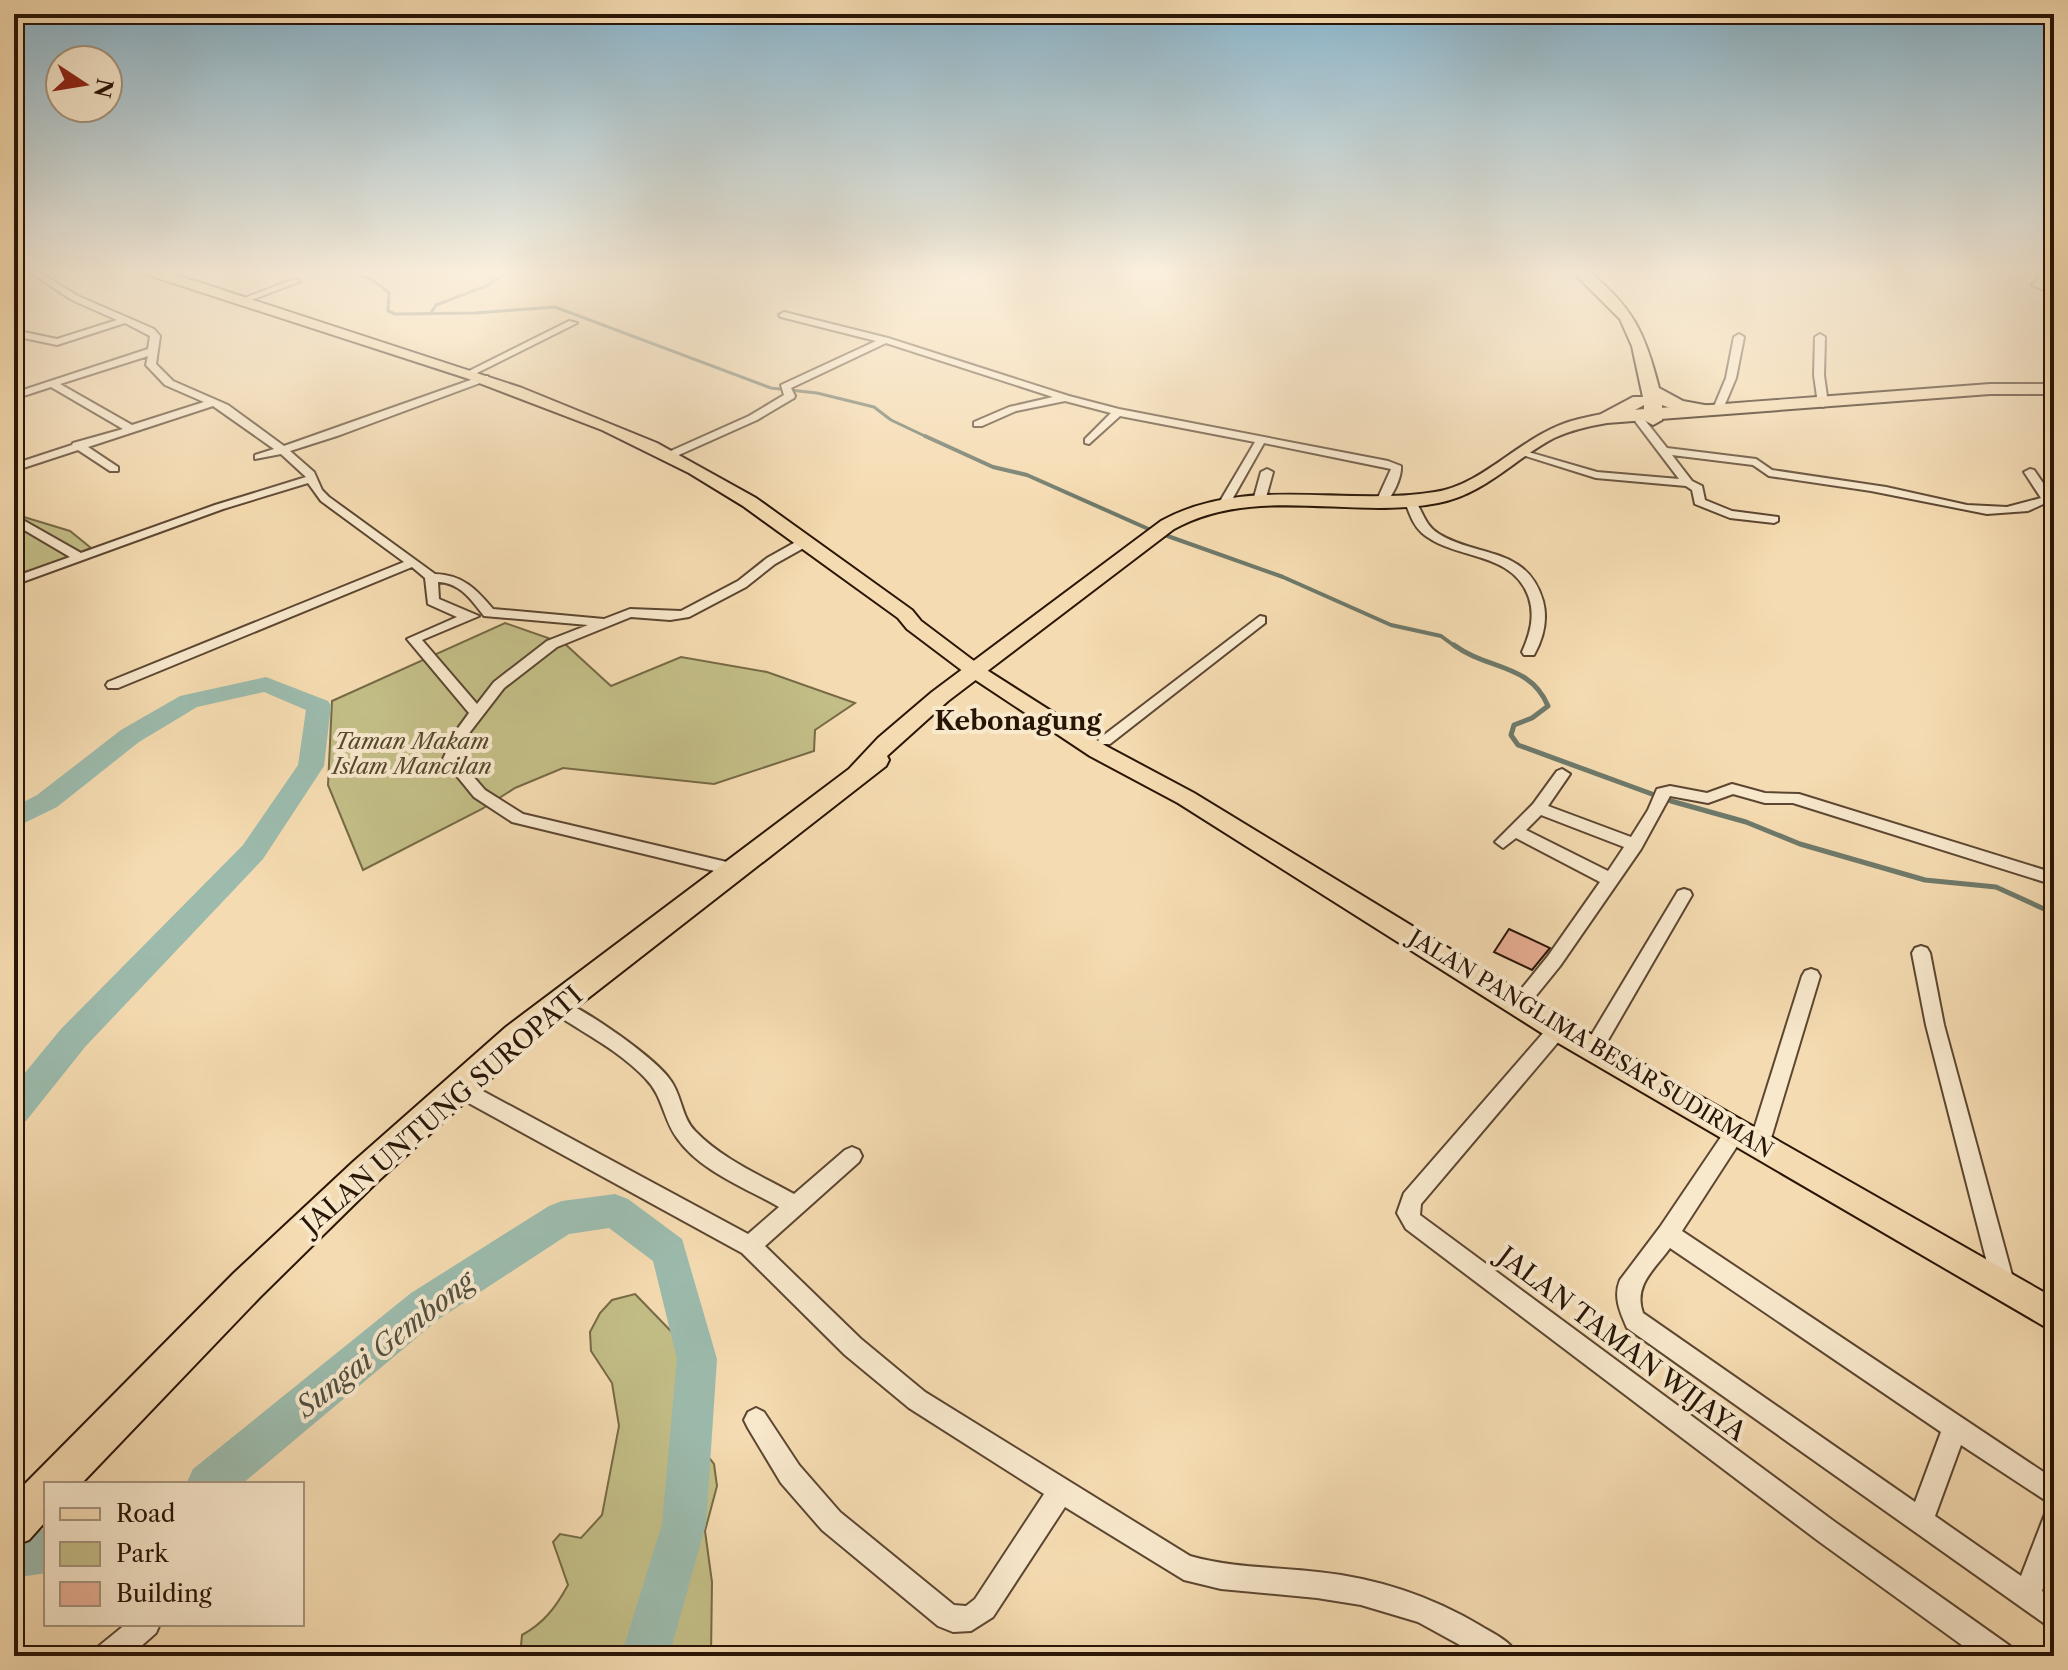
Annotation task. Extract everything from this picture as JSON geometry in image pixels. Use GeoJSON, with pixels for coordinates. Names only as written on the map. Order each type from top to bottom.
{"type":"FeatureCollection","features":[{"type":"Feature","properties":{"kind":"highway"},"geometry":{"type":"LineString","coordinates":[[1628,349],[1646,410]]}},
{"type":"Feature","properties":{"kind":"highway"},"geometry":{"type":"LineString","coordinates":[[1643,349],[1646,410]]}},
{"type":"Feature","properties":{"kind":"highway"},"geometry":{"type":"LineString","coordinates":[[1544,437],[1573,425],[1678,406],[1711,410],[1751,409],[1990,389],[2054,389]]}},
{"type":"Feature","properties":{"kind":"highway"},"geometry":{"type":"LineString","coordinates":[[1544,437],[1646,410],[1751,409]]}},
{"type":"Feature","properties":{"kind":"highway","name":"JALAN UNTUNG SUROPATI"},"geometry":{"type":"LineString","coordinates":[[56,1482],[258,1275],[365,1172],[517,1036],[861,768],[897,748],[1146,537],[1182,515],[1225,503],[1382,502],[1454,493],[1544,437]]}},
{"type":"Feature","properties":{"kind":"main road"},"geometry":{"type":"LineString","coordinates":[[391,349],[564,408],[668,456],[718,483],[905,614],[914,625],[988,669]]}},
{"type":"Feature","properties":{"kind":"main road","name":"JALAN PANGLIMA BESAR SUDIRMAN"},"geometry":{"type":"LineString","coordinates":[[988,669],[1105,741],[1123,754],[1130,767]]}},
{"type":"Feature","properties":{"kind":"main road","name":"JALAN PANGLIMA BESAR SUDIRMAN"},"geometry":{"type":"LineString","coordinates":[[988,669],[1106,756],[1130,767],[1558,1029],[2054,1316]]}},
{"type":"Feature","properties":{"kind":"street"},"geometry":{"type":"LineString","coordinates":[[259,457],[477,376],[526,349]]}},
{"type":"Feature","properties":{"kind":"street"},"geometry":{"type":"LineString","coordinates":[[668,456],[753,418],[788,392],[785,387],[866,349]]}},
{"type":"Feature","properties":{"kind":"street"},"geometry":{"type":"LineString","coordinates":[[913,349],[1118,412],[1393,465],[1396,472],[1382,502]]}},
{"type":"Feature","properties":{"kind":"street"},"geometry":{"type":"LineString","coordinates":[[1711,410],[1731,378],[1737,349]]}},
{"type":"Feature","properties":{"kind":"street"},"geometry":{"type":"LineString","coordinates":[[1820,349],[1823,404]]}},
{"type":"Feature","properties":{"kind":"street"},"geometry":{"type":"LineString","coordinates":[[14,396],[152,351],[151,365],[169,383],[214,402],[283,450],[313,478],[317,491],[325,499],[431,578],[450,577],[464,583],[489,613]]}},
{"type":"Feature","properties":{"kind":"street"},"geometry":{"type":"LineString","coordinates":[[52,384],[131,429]]}},
{"type":"Feature","properties":{"kind":"street"},"geometry":{"type":"LineString","coordinates":[[978,424],[1024,406],[1065,398]]}},
{"type":"Feature","properties":{"kind":"street"},"geometry":{"type":"LineString","coordinates":[[14,468],[214,402]]}},
{"type":"Feature","properties":{"kind":"street"},"geometry":{"type":"LineString","coordinates":[[1646,410],[1663,451],[1688,483]]}},
{"type":"Feature","properties":{"kind":"street"},"geometry":{"type":"LineString","coordinates":[[1089,441],[1118,412]]}},
{"type":"Feature","properties":{"kind":"street"},"geometry":{"type":"LineString","coordinates":[[1225,503],[1261,440]]}},
{"type":"Feature","properties":{"kind":"street"},"geometry":{"type":"LineString","coordinates":[[77,445],[114,469]]}},
{"type":"Feature","properties":{"kind":"street"},"geometry":{"type":"LineString","coordinates":[[1663,451],[1756,462],[1769,473],[1888,490],[1983,512],[2014,512],[2051,499],[2030,472]]}},
{"type":"Feature","properties":{"kind":"street"},"geometry":{"type":"LineString","coordinates":[[1521,453],[1596,475],[1688,483],[1698,488],[1697,500],[1702,504],[1730,514],[1774,519]]}},
{"type":"Feature","properties":{"kind":"street"},"geometry":{"type":"LineString","coordinates":[[1259,501],[1267,472]]}},
{"type":"Feature","properties":{"kind":"street"},"geometry":{"type":"LineString","coordinates":[[14,581],[78,556],[313,478]]}},
{"type":"Feature","properties":{"kind":"street"},"geometry":{"type":"LineString","coordinates":[[1410,500],[1423,528],[1433,535],[1487,554],[1524,575],[1536,596],[1539,620],[1529,652]]}},
{"type":"Feature","properties":{"kind":"street"},"geometry":{"type":"LineString","coordinates":[[14,519],[78,556]]}},
{"type":"Feature","properties":{"kind":"street"},"geometry":{"type":"LineString","coordinates":[[731,869],[589,838],[518,818],[493,807],[474,791],[450,759],[463,731],[499,685],[552,644],[630,613],[684,614],[742,584],[771,561],[805,542]]}},
{"type":"Feature","properties":{"kind":"street"},"geometry":{"type":"LineString","coordinates":[[113,685],[412,563]]}},
{"type":"Feature","properties":{"kind":"street"},"geometry":{"type":"LineString","coordinates":[[431,578],[433,601],[466,617]]}},
{"type":"Feature","properties":{"kind":"street"},"geometry":{"type":"LineString","coordinates":[[477,713],[440,674],[433,660],[414,639],[466,617],[489,613],[606,623]]}},
{"type":"Feature","properties":{"kind":"street"},"geometry":{"type":"LineString","coordinates":[[1105,741],[1152,709],[1186,677],[1260,620]]}},
{"type":"Feature","properties":{"kind":"street"},"geometry":{"type":"LineString","coordinates":[[1562,774],[1539,808],[1510,837],[1609,879]]}},
{"type":"Feature","properties":{"kind":"street"},"geometry":{"type":"LineString","coordinates":[[1520,1003],[1554,961],[1635,845],[1656,810],[1660,797],[1670,791],[1708,798],[1732,789],[1765,798],[1794,798],[2054,879]]}},
{"type":"Feature","properties":{"kind":"street"},"geometry":{"type":"LineString","coordinates":[[1539,808],[1635,845]]}},
{"type":"Feature","properties":{"kind":"street"},"geometry":{"type":"LineString","coordinates":[[1593,1049],[1684,895]]}},
{"type":"Feature","properties":{"kind":"street"},"geometry":{"type":"LineString","coordinates":[[1921,953],[1935,1025],[2004,1286]]}},
{"type":"Feature","properties":{"kind":"street"},"geometry":{"type":"LineString","coordinates":[[1811,976],[1747,1138],[1628,1287],[1628,1302],[1635,1320],[2054,1615]]}},
{"type":"Feature","properties":{"kind":"street"},"geometry":{"type":"LineString","coordinates":[[557,1006],[654,1074],[672,1099],[680,1128],[689,1138],[796,1206]]}},
{"type":"Feature","properties":{"kind":"street","name":"JALAN TAMAN WIJAYA"},"geometry":{"type":"LineString","coordinates":[[1558,1029],[1411,1200],[1408,1213],[1413,1222],[1826,1531],[2000,1656]]}},
{"type":"Feature","properties":{"kind":"street"},"geometry":{"type":"LineString","coordinates":[[461,1089],[651,1195],[750,1246],[853,1347],[917,1400],[1184,1567],[1211,1576],[1334,1587],[1394,1599],[1430,1611],[1504,1656]]}},
{"type":"Feature","properties":{"kind":"street"},"geometry":{"type":"LineString","coordinates":[[750,1246],[852,1156]]}},
{"type":"Feature","properties":{"kind":"street"},"geometry":{"type":"LineString","coordinates":[[1668,1234],[2054,1494]]}},
{"type":"Feature","properties":{"kind":"street"},"geometry":{"type":"LineString","coordinates":[[756,1420],[790,1474],[831,1521],[947,1617],[962,1621],[973,1619],[984,1608],[1062,1489]]}},
{"type":"Feature","properties":{"kind":"street"},"geometry":{"type":"LineString","coordinates":[[1920,1521],[1955,1428]]}},
{"type":"Feature","properties":{"kind":"street"},"geometry":{"type":"LineString","coordinates":[[2027,1596],[2054,1523]]}},
{"type":"Feature","properties":{"kind":"street"},"geometry":{"type":"LineString","coordinates":[[109,1656],[145,1626]]}},
{"type":"Feature","properties":{"kind":"green space"},"geometry":{"type":"Polygon","coordinates":[[[14,514],[70,531],[91,548],[14,579],[14,514]]]}},
{"type":"Feature","properties":{"kind":"green space","name":"Taman Makam Islam Mancilan"},"geometry":{"type":"Polygon","coordinates":[[[505,623],[565,644],[611,686],[681,657],[767,672],[855,703],[815,730],[814,751],[714,784],[563,768],[515,788],[482,809],[363,870],[328,785],[332,701],[505,623]]]}},
{"type":"Feature","properties":{"kind":"green space"},"geometry":{"type":"Polygon","coordinates":[[[635,1294],[697,1358],[701,1331],[711,1384],[703,1450],[714,1464],[717,1486],[705,1531],[712,1582],[711,1656],[520,1656],[522,1635],[549,1614],[568,1585],[553,1542],[560,1534],[581,1538],[602,1515],[619,1426],[612,1383],[591,1351],[590,1332],[600,1313],[612,1300],[635,1294]]]}},
{"type":"Feature","properties":{"kind":"building"},"geometry":{"type":"Polygon","coordinates":[[[1509,929],[1550,948],[1532,970],[1494,952],[1509,929]]]}},
{"type":"Feature","properties":{"kind":"waterway"},"geometry":{"type":"LineString","coordinates":[[667,349],[771,388],[817,393],[874,407],[891,420],[929,438]]}},
{"type":"Feature","properties":{"kind":"waterway"},"geometry":{"type":"LineString","coordinates":[[925,436],[993,467],[1027,475],[1153,531]]}},
{"type":"Feature","properties":{"kind":"waterway"},"geometry":{"type":"LineString","coordinates":[[1162,534],[1283,577],[1391,625],[1441,636],[1456,647]]}},
{"type":"Feature","properties":{"kind":"waterway"},"geometry":{"type":"LineString","coordinates":[[1454,645],[1519,674],[1540,692],[1548,706],[1532,718],[1514,725],[1511,735],[1518,745],[1671,801],[1746,822],[1800,844],[1925,880],[1996,887],[2050,912]]}},
{"type":"Feature","properties":{"kind":"waterway","name":"Sungai Gembong"},"geometry":{"type":"LineString","coordinates":[[14,819],[47,801],[130,736],[189,701],[266,684],[319,706],[311,766],[253,852],[73,1038],[14,1111]]}},
{"type":"Feature","properties":{"kind":"waterway","name":"Sungai Gembong"},"geometry":{"type":"LineString","coordinates":[[210,1482],[425,1306],[562,1218],[615,1211],[669,1251],[697,1359],[684,1524],[645,1656]]}},
{"type":"Feature","properties":{"kind":"waterway","name":"Sungai Gembong"},"geometry":{"type":"LineString","coordinates":[[14,1556],[44,1551]]}},
{"type":"Feature","properties":{"kind":"district","name":"Kebonagung"},"geometry":{"type":"Point","coordinates":[1018,721]}}]}
